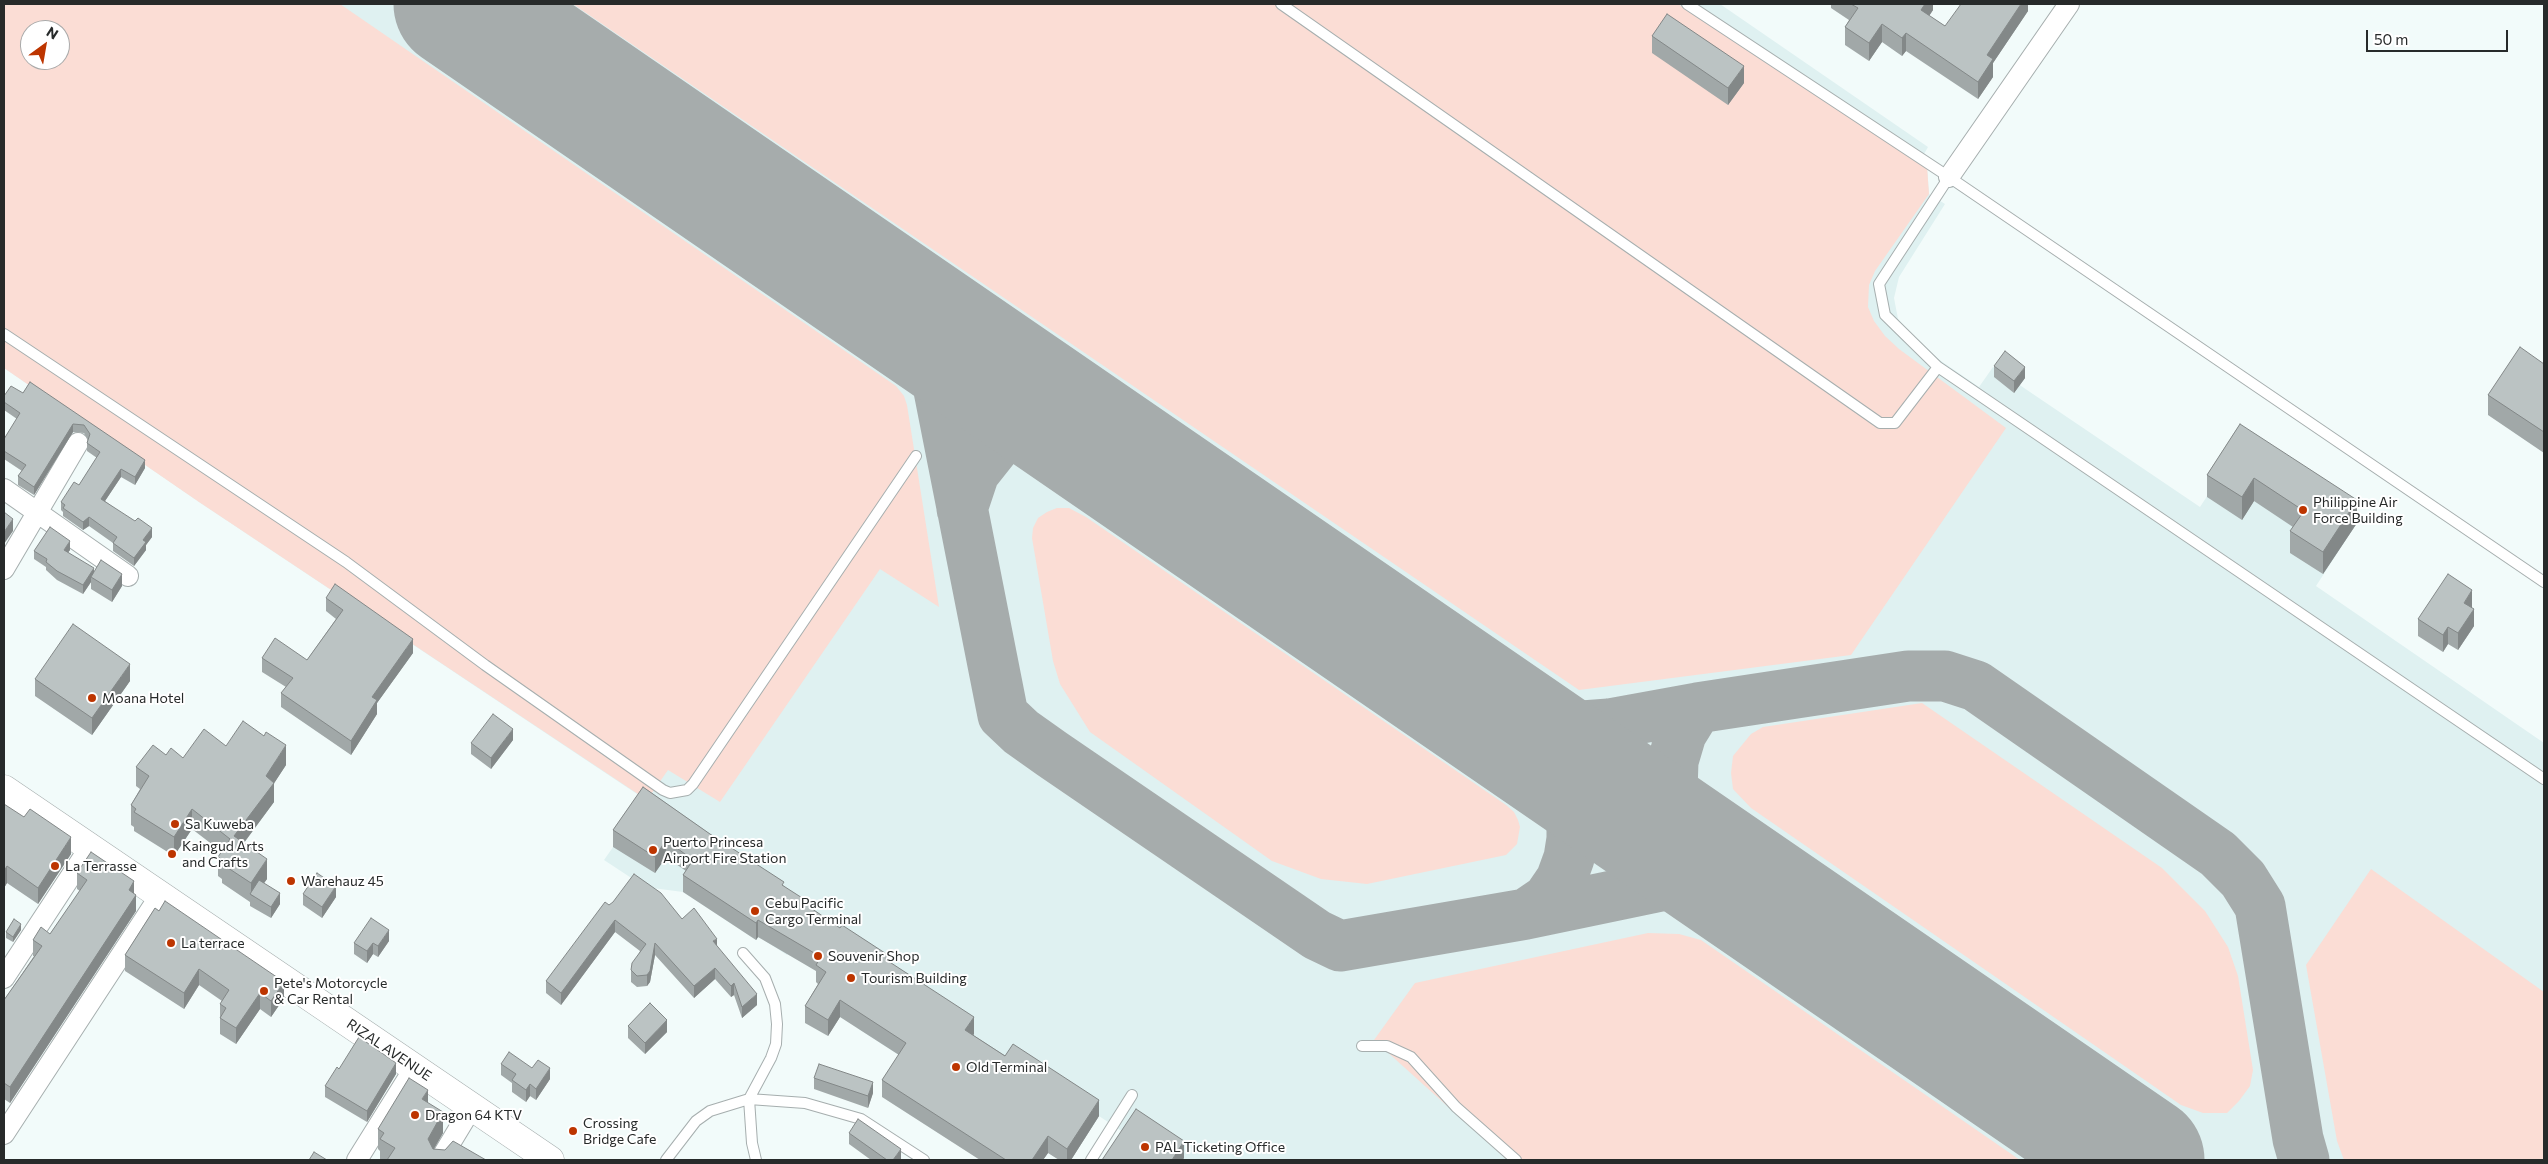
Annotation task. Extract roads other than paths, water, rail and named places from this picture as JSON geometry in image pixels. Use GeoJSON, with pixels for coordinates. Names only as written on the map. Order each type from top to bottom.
{"type":"FeatureCollection","features":[{"type":"Feature","properties":{"kind":"street"},"geometry":{"type":"LineString","coordinates":[[1949,177],[2069,4]]}},
{"type":"Feature","properties":{"kind":"street"},"geometry":{"type":"LineString","coordinates":[[4,569],[78,443]]}},
{"type":"Feature","properties":{"kind":"street"},"geometry":{"type":"LineString","coordinates":[[4,489],[128,576]]}},
{"type":"Feature","properties":{"kind":"street","name":"RIZAL AVENUE"},"geometry":{"type":"LineString","coordinates":[[4,789],[550,1160]]}},
{"type":"Feature","properties":{"kind":"street"},"geometry":{"type":"LineString","coordinates":[[4,978],[90,847]]}},
{"type":"Feature","properties":{"kind":"street"},"geometry":{"type":"LineString","coordinates":[[4,1134],[161,894]]}},
{"type":"Feature","properties":{"kind":"street"},"geometry":{"type":"LineString","coordinates":[[357,1160],[415,1068]]}},
{"type":"Feature","properties":{"kind":"street"},"geometry":{"type":"LineString","coordinates":[[440,1160],[472,1107]]}},
{"type":"Feature","properties":{"kind":"lane"},"geometry":{"type":"LineString","coordinates":[[1281,4],[1880,423],[1895,423],[1938,367]]}},
{"type":"Feature","properties":{"kind":"lane"},"geometry":{"type":"LineString","coordinates":[[1687,4],[1949,177],[2544,582]]}},
{"type":"Feature","properties":{"kind":"lane"},"geometry":{"type":"LineString","coordinates":[[1949,177],[1879,284],[1885,315],[1938,367],[2544,779]]}},
{"type":"Feature","properties":{"kind":"lane"},"geometry":{"type":"LineString","coordinates":[[4,334],[346,562],[493,671],[670,794],[687,790],[693,784],[916,456]]}},
{"type":"Feature","properties":{"kind":"lane"},"geometry":{"type":"LineString","coordinates":[[743,953],[765,978],[775,1004],[777,1024],[776,1044],[749,1099],[752,1143],[756,1160]]}},
{"type":"Feature","properties":{"kind":"lane"},"geometry":{"type":"LineString","coordinates":[[1362,1046],[1387,1046],[1411,1057],[1456,1107],[1516,1160]]}},
{"type":"Feature","properties":{"kind":"lane"},"geometry":{"type":"LineString","coordinates":[[1091,1160],[1132,1095]]}},
{"type":"Feature","properties":{"kind":"lane"},"geometry":{"type":"LineString","coordinates":[[666,1160],[696,1121],[710,1111],[749,1099],[805,1103],[861,1118],[924,1160]]}},
{"type":"Feature","properties":{"kind":"place","name":"Philippine Air Force Building"},"geometry":{"type":"Point","coordinates":[2303,510]}},
{"type":"Feature","properties":{"kind":"place","name":"Moana Hotel"},"geometry":{"type":"Point","coordinates":[92,698]}},
{"type":"Feature","properties":{"kind":"place","name":"Sa Kuweba"},"geometry":{"type":"Point","coordinates":[175,824]}},
{"type":"Feature","properties":{"kind":"place","name":"Puerto Princesa Airport Fire Station"},"geometry":{"type":"Point","coordinates":[653,850]}},
{"type":"Feature","properties":{"kind":"place","name":"Kaingud Arts and Crafts"},"geometry":{"type":"Point","coordinates":[172,854]}},
{"type":"Feature","properties":{"kind":"place","name":"La Terrasse"},"geometry":{"type":"Point","coordinates":[55,866]}},
{"type":"Feature","properties":{"kind":"place","name":"Warehauz 45"},"geometry":{"type":"Point","coordinates":[291,881]}},
{"type":"Feature","properties":{"kind":"place","name":"Cebu Pacific Cargo Terminal"},"geometry":{"type":"Point","coordinates":[755,911]}},
{"type":"Feature","properties":{"kind":"place","name":"La terrace"},"geometry":{"type":"Point","coordinates":[171,943]}},
{"type":"Feature","properties":{"kind":"place","name":"Souvenir Shop"},"geometry":{"type":"Point","coordinates":[818,956]}},
{"type":"Feature","properties":{"kind":"place","name":"Tourism Building"},"geometry":{"type":"Point","coordinates":[851,978]}},
{"type":"Feature","properties":{"kind":"place","name":"Pete's Motorcycle & Car Rental"},"geometry":{"type":"Point","coordinates":[264,991]}},
{"type":"Feature","properties":{"kind":"place","name":"Old Terminal"},"geometry":{"type":"Point","coordinates":[956,1067]}},
{"type":"Feature","properties":{"kind":"place","name":"Dragon 64 KTV"},"geometry":{"type":"Point","coordinates":[415,1115]}},
{"type":"Feature","properties":{"kind":"place","name":"Crossing Bridge Cafe"},"geometry":{"type":"Point","coordinates":[573,1131]}},
{"type":"Feature","properties":{"kind":"place","name":"PAL Ticketing Office"},"geometry":{"type":"Point","coordinates":[1145,1147]}}]}
